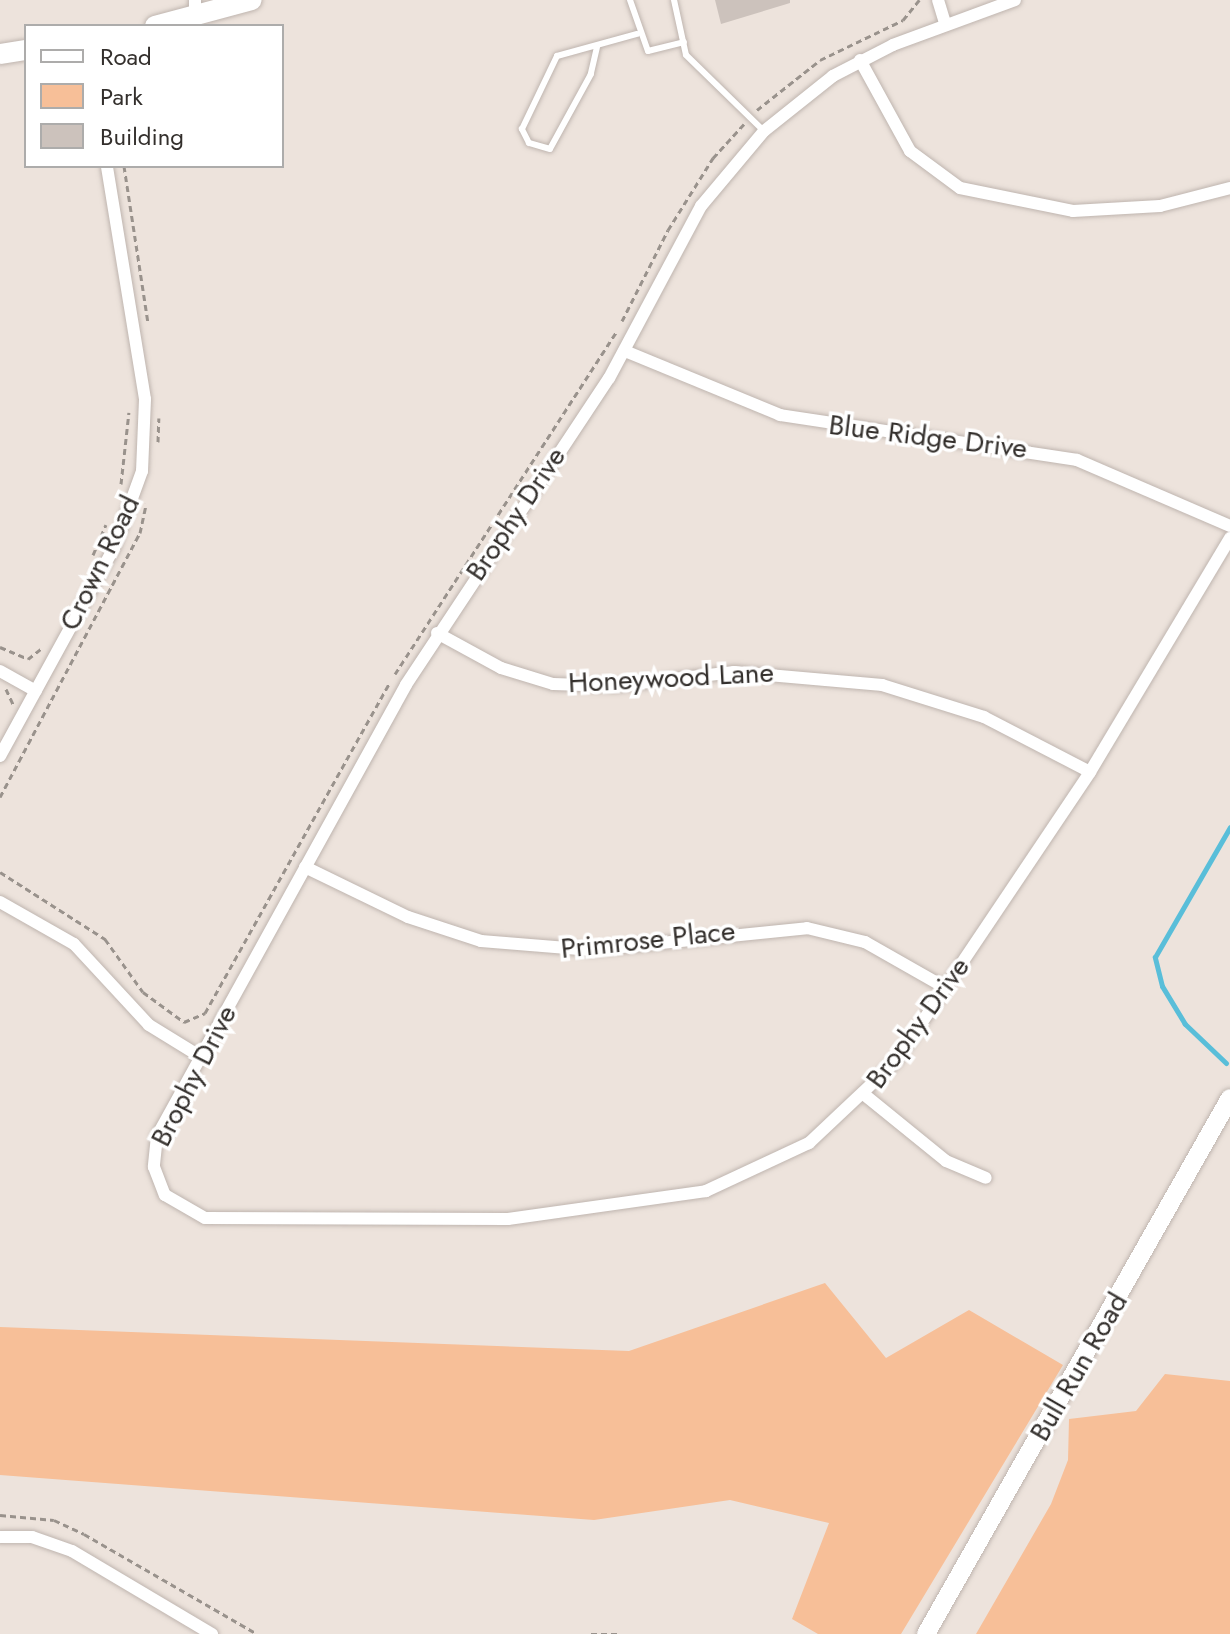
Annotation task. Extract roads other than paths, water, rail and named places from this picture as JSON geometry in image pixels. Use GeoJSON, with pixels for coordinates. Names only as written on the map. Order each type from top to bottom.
{"type":"FeatureCollection","features":[{"type":"Feature","properties":{"kind":"main road"},"geometry":{"type":"LineString","coordinates":[[159,24],[195,8],[252,0]]}},
{"type":"Feature","properties":{"kind":"main road"},"geometry":{"type":"LineString","coordinates":[[0,54],[24,50]]}},
{"type":"Feature","properties":{"kind":"street"},"geometry":{"type":"LineString","coordinates":[[938,0],[945,23]]}},
{"type":"Feature","properties":{"kind":"street","name":"Brophy Drive"},"geometry":{"type":"LineString","coordinates":[[1015,0],[945,23],[860,60],[764,131],[701,206],[625,351],[437,633],[157,1136],[154,1167],[176,1206],[205,1218],[437,1222],[669,1199],[776,1163],[866,1096],[946,988],[1090,772],[1230,538]]}},
{"type":"Feature","properties":{"kind":"street"},"geometry":{"type":"LineString","coordinates":[[860,60],[910,151],[960,188],[1073,211],[1160,206],[1230,188]]}},
{"type":"Feature","properties":{"kind":"street","name":"Crown Road"},"geometry":{"type":"LineString","coordinates":[[0,756],[114,548],[142,471],[145,399],[107,168]]}},
{"type":"Feature","properties":{"kind":"street","name":"Blue Ridge Drive"},"geometry":{"type":"LineString","coordinates":[[625,351],[780,415],[1077,460],[1230,526]]}},
{"type":"Feature","properties":{"kind":"street","name":"Honeywood Lane"},"geometry":{"type":"LineString","coordinates":[[437,633],[501,668],[553,684],[615,686],[734,672],[882,685],[984,717],[1090,772]]}},
{"type":"Feature","properties":{"kind":"street"},"geometry":{"type":"LineString","coordinates":[[0,671],[36,691]]}},
{"type":"Feature","properties":{"kind":"street","name":"Primrose Place"},"geometry":{"type":"LineString","coordinates":[[305,867],[408,917],[481,941],[592,950],[807,928],[865,942],[946,988]]}},
{"type":"Feature","properties":{"kind":"street"},"geometry":{"type":"LineString","coordinates":[[0,902],[74,944],[149,1025],[201,1057]]}},
{"type":"Feature","properties":{"kind":"street"},"geometry":{"type":"LineString","coordinates":[[866,1096],[946,1161],[986,1178]]}},
{"type":"Feature","properties":{"kind":"street","name":"Bull Run Road"},"geometry":{"type":"LineString","coordinates":[[926,1634],[1230,1098]]}},
{"type":"Feature","properties":{"kind":"street"},"geometry":{"type":"LineString","coordinates":[[0,1537],[32,1537],[72,1551],[212,1634]]}},
{"type":"Feature","properties":{"kind":"lane"},"geometry":{"type":"LineString","coordinates":[[630,0],[637,34],[648,51],[684,42]]}},
{"type":"Feature","properties":{"kind":"lane"},"geometry":{"type":"LineString","coordinates":[[674,0],[686,55],[764,131]]}},
{"type":"Feature","properties":{"kind":"lane"},"geometry":{"type":"LineString","coordinates":[[597,47],[591,74],[550,149],[529,143],[522,129],[557,56],[637,34]]}},
{"type":"Feature","properties":{"kind":"waterway"},"geometry":{"type":"LineString","coordinates":[[1226,1063],[1185,1024],[1162,986],[1155,957],[1230,827]]}}]}
